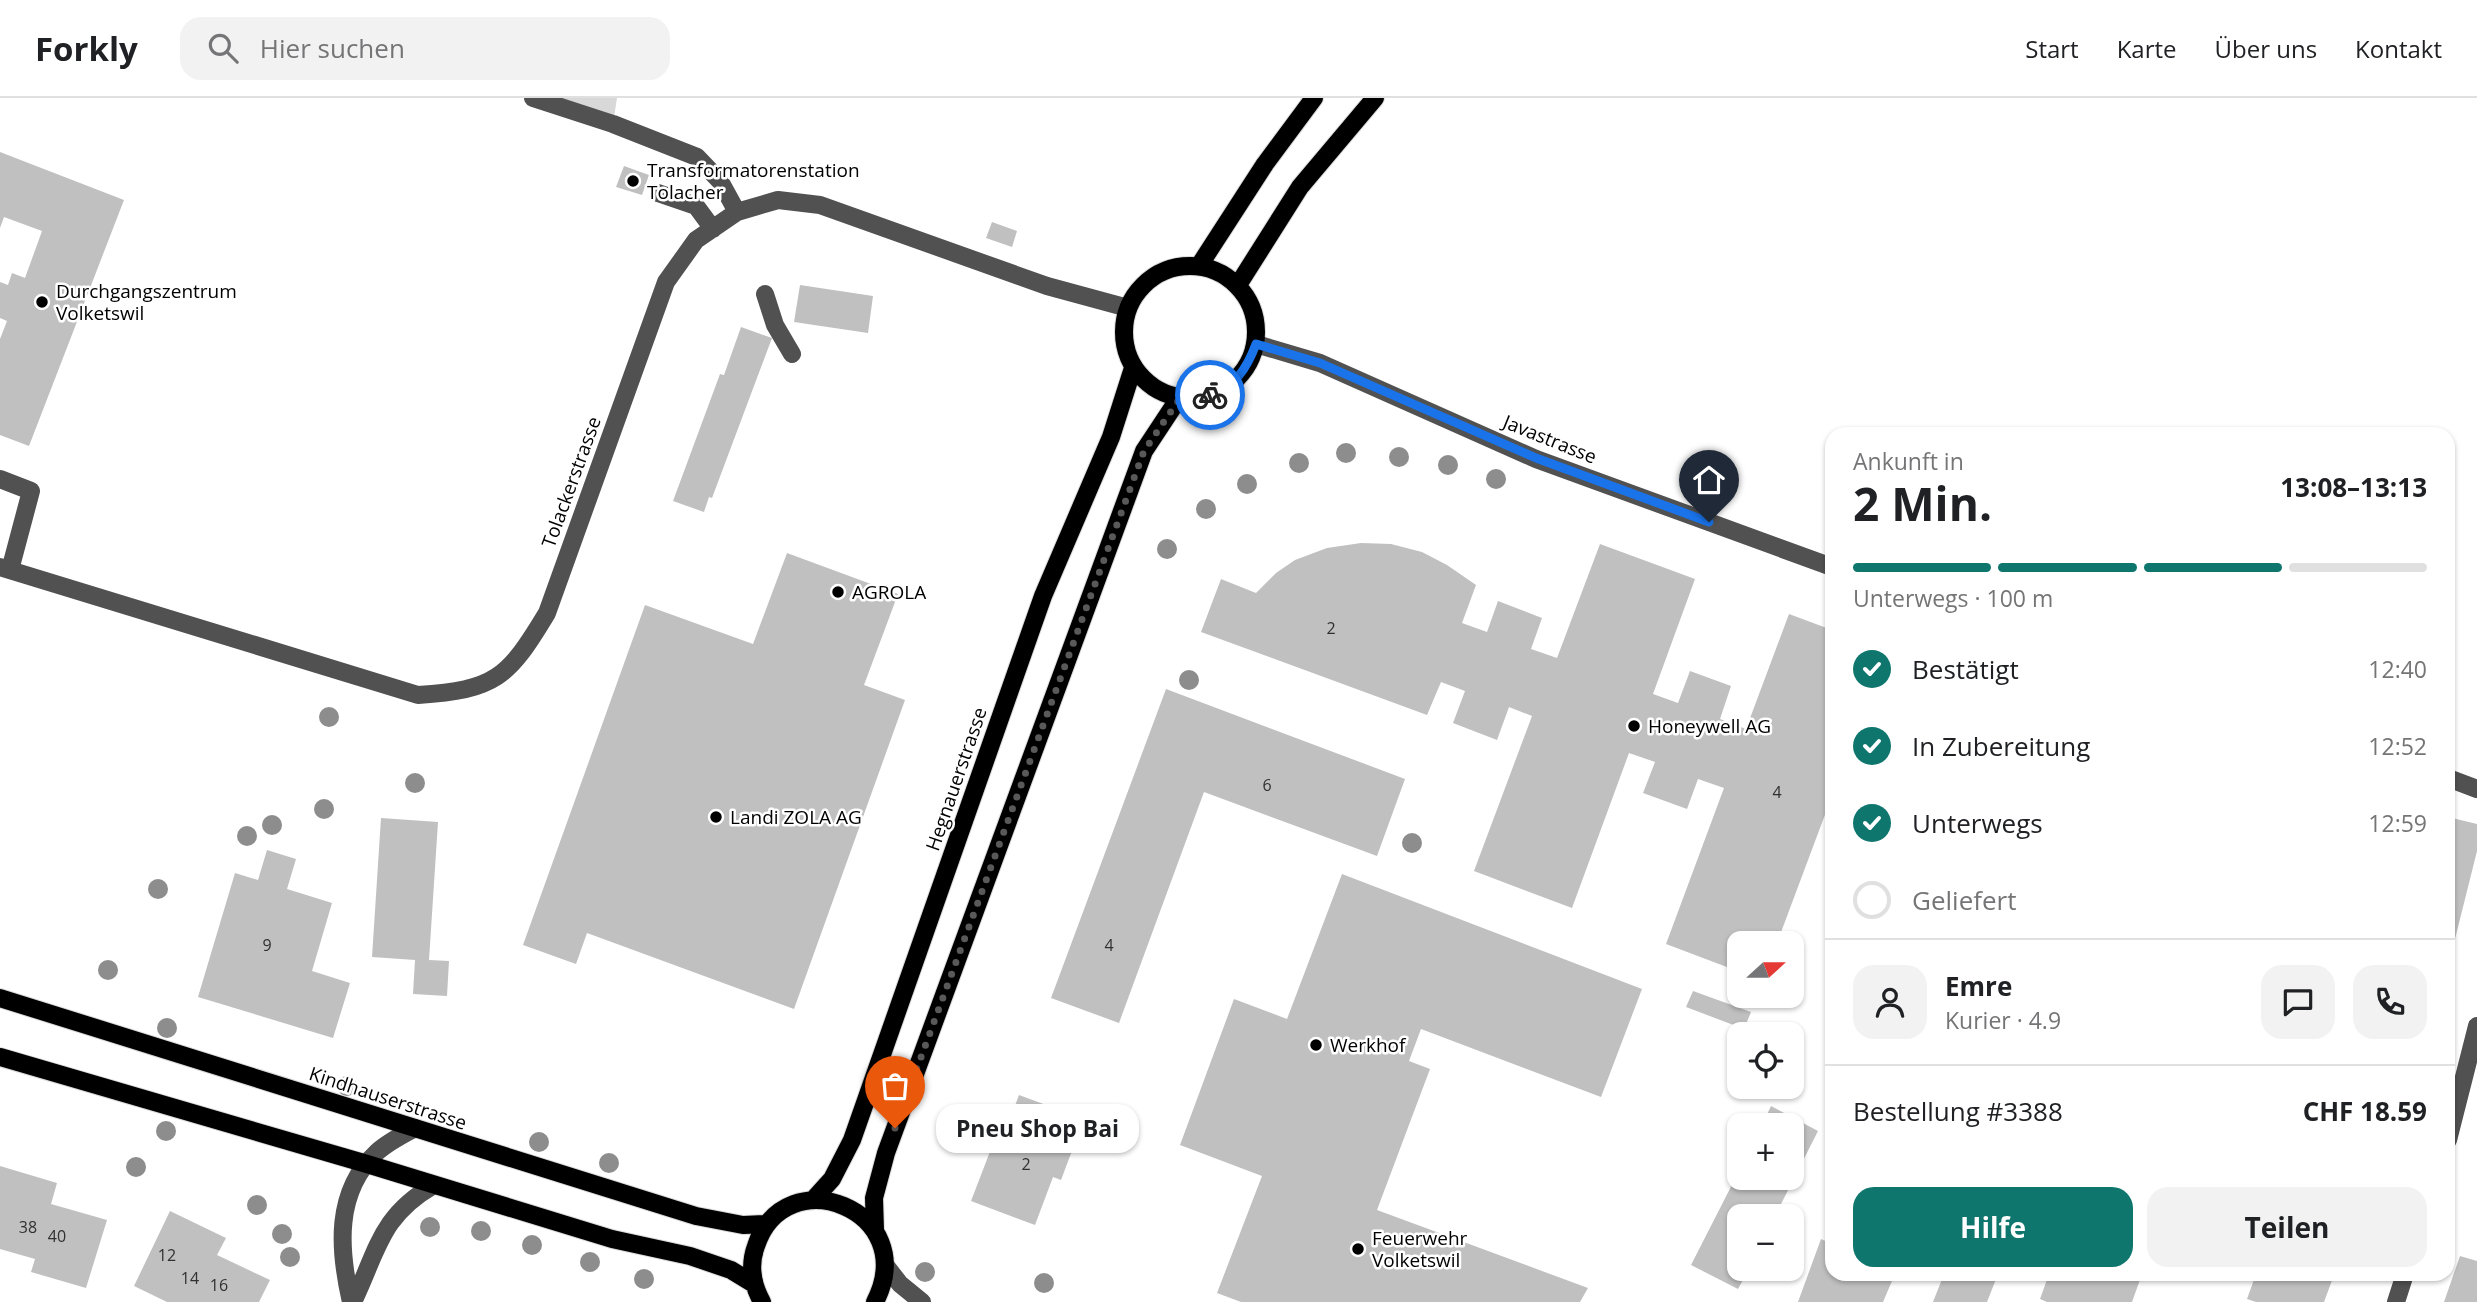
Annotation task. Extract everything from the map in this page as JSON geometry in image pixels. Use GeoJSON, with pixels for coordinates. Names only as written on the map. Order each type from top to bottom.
{"type":"FeatureCollection","features":[{"type":"Feature","properties":{"kind":"main road"},"geometry":{"type":"LineString","coordinates":[[1199,266],[1265,164],[1314,98]]}},
{"type":"Feature","properties":{"kind":"main road"},"geometry":{"type":"LineString","coordinates":[[1238,285],[1300,187],[1375,98]]}},
{"type":"Feature","properties":{"kind":"main road"},"geometry":{"type":"LineString","coordinates":[[1182,266],[1199,266],[1213,270],[1238,285],[1250,303],[1256,323],[1256,344],[1249,364],[1236,380],[1220,392],[1200,398],[1180,398],[1161,392],[1146,382],[1133,368],[1125,349],[1123,328],[1128,308],[1136,293],[1148,280],[1164,271],[1182,266]]}},
{"type":"Feature","properties":{"kind":"main road","name":"Hegnauerstrasse"},"geometry":{"type":"LineString","coordinates":[[813,1200],[832,1179],[852,1140],[1043,596],[1111,437],[1133,368]]}},
{"type":"Feature","properties":{"kind":"main road"},"geometry":{"type":"LineString","coordinates":[[875,1230],[874,1198],[886,1153],[931,1027],[1144,451],[1180,398]]}},
{"type":"Feature","properties":{"kind":"main road","name":"Kindhauserstrasse"},"geometry":{"type":"LineString","coordinates":[[0,998],[696,1216],[743,1225],[767,1224]]}},
{"type":"Feature","properties":{"kind":"main road"},"geometry":{"type":"LineString","coordinates":[[0,1057],[612,1239],[690,1256],[731,1270],[754,1283]]}},
{"type":"Feature","properties":{"kind":"main road"},"geometry":{"type":"LineString","coordinates":[[762,1302],[751,1269],[758,1238],[767,1224],[780,1212],[795,1204],[813,1200],[848,1206],[863,1216],[875,1230],[883,1248],[886,1266],[883,1287],[875,1302]]}},
{"type":"Feature","properties":{"kind":"street"},"geometry":{"type":"LineString","coordinates":[[533,98],[613,124],[697,157],[720,181],[737,212]]}},
{"type":"Feature","properties":{"kind":"street"},"geometry":{"type":"LineString","coordinates":[[658,193],[696,206],[713,229]]}},
{"type":"Feature","properties":{"kind":"street","name":"Tolackerstrasse"},"geometry":{"type":"LineString","coordinates":[[5,569],[418,695],[453,692],[489,683],[521,653],[547,613],[666,282],[696,240],[737,212],[778,200],[820,205],[1047,286],[1128,308]]}},
{"type":"Feature","properties":{"kind":"street"},"geometry":{"type":"LineString","coordinates":[[765,294],[775,325],[792,354]]}},
{"type":"Feature","properties":{"kind":"street","name":"Javastrasse"},"geometry":{"type":"LineString","coordinates":[[1256,344],[1320,363],[1536,458],[1825,564]]}},
{"type":"Feature","properties":{"kind":"street"},"geometry":{"type":"LineString","coordinates":[[0,479],[30,491],[5,569]]}},
{"type":"Feature","properties":{"kind":"street"},"geometry":{"type":"LineString","coordinates":[[2455,781],[2477,789]]}},
{"type":"Feature","properties":{"kind":"street"},"geometry":{"type":"LineString","coordinates":[[2455,1112],[2477,1026]]}},
{"type":"Feature","properties":{"kind":"street"},"geometry":{"type":"LineString","coordinates":[[352,1302],[344,1274],[341,1235],[346,1204],[367,1164],[377,1152],[415,1128]]}},
{"type":"Feature","properties":{"kind":"street"},"geometry":{"type":"LineString","coordinates":[[352,1302],[377,1246],[395,1214],[417,1194],[434,1185]]}},
{"type":"Feature","properties":{"kind":"street"},"geometry":{"type":"LineString","coordinates":[[886,1266],[900,1284],[922,1302]]}},
{"type":"Feature","properties":{"kind":"street"},"geometry":{"type":"LineString","coordinates":[[2402,1300],[2404,1281]]}},
{"type":"Feature","properties":{"kind":"shaded area"},"geometry":{"type":"Polygon","coordinates":[[[533,98],[617,98],[613,124],[533,98]]]}},
{"type":"Feature","properties":{"kind":"building","name":"Durchgangszentrum Volketswil"},"geometry":{"type":"Polygon","coordinates":[[[0,152],[124,200],[29,446],[0,435],[0,339],[7,321],[0,318],[0,282],[8,285],[12,273],[25,278],[42,231],[4,217],[0,228],[0,152]]]}},
{"type":"Feature","properties":{"kind":"building","name":"Transformatorenstation Tolacher"},"geometry":{"type":"Polygon","coordinates":[[[624,166],[649,175],[642,195],[616,187],[624,166]]]}},
{"type":"Feature","properties":{"kind":"building"},"geometry":{"type":"Polygon","coordinates":[[[992,222],[1017,231],[1012,247],[986,238],[992,222]]]}},
{"type":"Feature","properties":{"kind":"building"},"geometry":{"type":"Polygon","coordinates":[[[800,285],[873,296],[868,333],[794,322],[800,285]]]}},
{"type":"Feature","properties":{"kind":"building"},"geometry":{"type":"Polygon","coordinates":[[[741,327],[772,338],[712,498],[709,497],[704,512],[673,501],[720,374],[724,375],[741,327]]]}},
{"type":"Feature","properties":{"kind":"building"},"geometry":{"type":"Polygon","coordinates":[[[1361,543],[1391,544],[1422,552],[1476,585],[1462,623],[1487,632],[1498,601],[1542,618],[1531,649],[1557,658],[1600,544],[1695,579],[1653,694],[1678,703],[1690,671],[1731,686],[1720,719],[1746,729],[1789,614],[1825,627],[1825,815],[1781,931],[1727,931],[1727,967],[1666,944],[1724,788],[1698,779],[1687,809],[1643,793],[1655,762],[1629,753],[1572,908],[1474,871],[1532,716],[1509,707],[1497,740],[1453,723],[1465,691],[1441,682],[1427,715],[1201,632],[1221,579],[1256,593],[1276,573],[1295,560],[1327,548],[1361,543]]]}},
{"type":"Feature","properties":{"kind":"building","name":"Landi ZOLA AG"},"geometry":{"type":"Polygon","coordinates":[[[787,553],[898,594],[864,685],[905,700],[794,1009],[587,933],[576,964],[523,945],[645,605],[753,644],[787,553]]]}},
{"type":"Feature","properties":{"kind":"building"},"geometry":{"type":"Polygon","coordinates":[[[1166,689],[1405,779],[1377,856],[1204,792],[1119,1023],[1051,998],[1166,689]]]}},
{"type":"Feature","properties":{"kind":"building"},"geometry":{"type":"Polygon","coordinates":[[[381,818],[438,822],[429,960],[449,961],[447,996],[413,994],[415,960],[372,957],[381,818]]]}},
{"type":"Feature","properties":{"kind":"building"},"geometry":{"type":"Polygon","coordinates":[[[2455,819],[2477,824],[2477,851],[2455,939],[2455,819]]]}},
{"type":"Feature","properties":{"kind":"building"},"geometry":{"type":"Polygon","coordinates":[[[267,850],[296,859],[287,889],[332,903],[312,971],[350,983],[333,1038],[198,997],[235,873],[258,880],[267,850]]]}},
{"type":"Feature","properties":{"kind":"building","name":"Werkhof"},"geometry":{"type":"Polygon","coordinates":[[[1342,874],[1642,989],[1601,1097],[1421,1029],[1409,1061],[1430,1069],[1377,1210],[1588,1288],[1580,1302],[1241,1302],[1217,1293],[1262,1176],[1180,1145],[1234,999],[1287,1019],[1342,874]]]}},
{"type":"Feature","properties":{"kind":"building"},"geometry":{"type":"Polygon","coordinates":[[[1693,991],[1727,1003],[1727,1008],[1740,1008],[1751,1012],[1747,1022],[1727,1023],[1686,1007],[1693,991]]]}},
{"type":"Feature","properties":{"kind":"building"},"geometry":{"type":"Polygon","coordinates":[[[1019,1095],[1084,1119],[1061,1180],[1053,1177],[1035,1225],[971,1201],[991,1149],[998,1151],[1019,1095]]]}},
{"type":"Feature","properties":{"kind":"building"},"geometry":{"type":"Polygon","coordinates":[[[1771,1106],[1784,1113],[1768,1113],[1771,1106]]]}},
{"type":"Feature","properties":{"kind":"building"},"geometry":{"type":"Polygon","coordinates":[[[1804,1124],[1818,1131],[1804,1159],[1804,1124]]]}},
{"type":"Feature","properties":{"kind":"building"},"geometry":{"type":"Polygon","coordinates":[[[0,1166],[57,1183],[51,1204],[107,1220],[86,1288],[31,1272],[35,1259],[0,1249],[0,1166]]]}},
{"type":"Feature","properties":{"kind":"building"},"geometry":{"type":"Polygon","coordinates":[[[1729,1190],[1788,1190],[1781,1204],[1727,1204],[1727,1281],[1742,1281],[1738,1289],[1691,1265],[1729,1190]]]}},
{"type":"Feature","properties":{"kind":"building"},"geometry":{"type":"Polygon","coordinates":[[[170,1211],[226,1238],[217,1255],[270,1280],[259,1302],[167,1302],[134,1286],[170,1211]]]}},
{"type":"Feature","properties":{"kind":"building"},"geometry":{"type":"Polygon","coordinates":[[[1821,1239],[1825,1241],[1825,1281],[1892,1281],[1883,1302],[1798,1302],[1821,1239]]]}},
{"type":"Feature","properties":{"kind":"building"},"geometry":{"type":"Polygon","coordinates":[[[2460,1256],[2477,1261],[2477,1302],[2444,1302],[2451,1281],[2455,1281],[2460,1256]]]}},
{"type":"Feature","properties":{"kind":"building"},"geometry":{"type":"Polygon","coordinates":[[[1941,1281],[1995,1281],[1987,1302],[1933,1302],[1941,1281]]]}},
{"type":"Feature","properties":{"kind":"building"},"geometry":{"type":"Polygon","coordinates":[[[2046,1281],[2140,1281],[2132,1302],[2047,1302],[2040,1299],[2046,1281]]]}},
{"type":"Feature","properties":{"kind":"building"},"geometry":{"type":"Polygon","coordinates":[[[2253,1281],[2332,1281],[2324,1302],[2256,1302],[2247,1299],[2253,1281]]]}},
{"type":"Feature","properties":{"kind":"way so far"},"geometry":{"type":"LineString","coordinates":[[895,1128],[1144,451],[1180,398],[1210,395]]}},
{"type":"Feature","properties":{"kind":"place","name":"Transformatorenstation Tolacher"},"geometry":{"type":"Point","coordinates":[633,181]}},
{"type":"Feature","properties":{"kind":"place","name":"Durchgangszentrum Volketswil"},"geometry":{"type":"Point","coordinates":[42,302]}},
{"type":"Feature","properties":{"kind":"place","name":"AGROLA"},"geometry":{"type":"Point","coordinates":[838,592]}},
{"type":"Feature","properties":{"kind":"place","name":"Honeywell AG"},"geometry":{"type":"Point","coordinates":[1634,726]}},
{"type":"Feature","properties":{"kind":"place","name":"Landi ZOLA AG"},"geometry":{"type":"Point","coordinates":[716,817]}},
{"type":"Feature","properties":{"kind":"place","name":"Werkhof"},"geometry":{"type":"Point","coordinates":[1316,1045]}},
{"type":"Feature","properties":{"kind":"place","name":"Pneu Shop Bai"},"geometry":{"type":"Point","coordinates":[895,1128]}},
{"type":"Feature","properties":{"kind":"place","name":"Feuerwehr Volketswil"},"geometry":{"type":"Point","coordinates":[1358,1249]}},
{"type":"Feature","properties":{"kind":"route"},"geometry":{"type":"LineString","coordinates":[[1210,395],[1220,392],[1236,380],[1249,364],[1256,344],[1320,363],[1536,458],[1709,522]]}}]}
